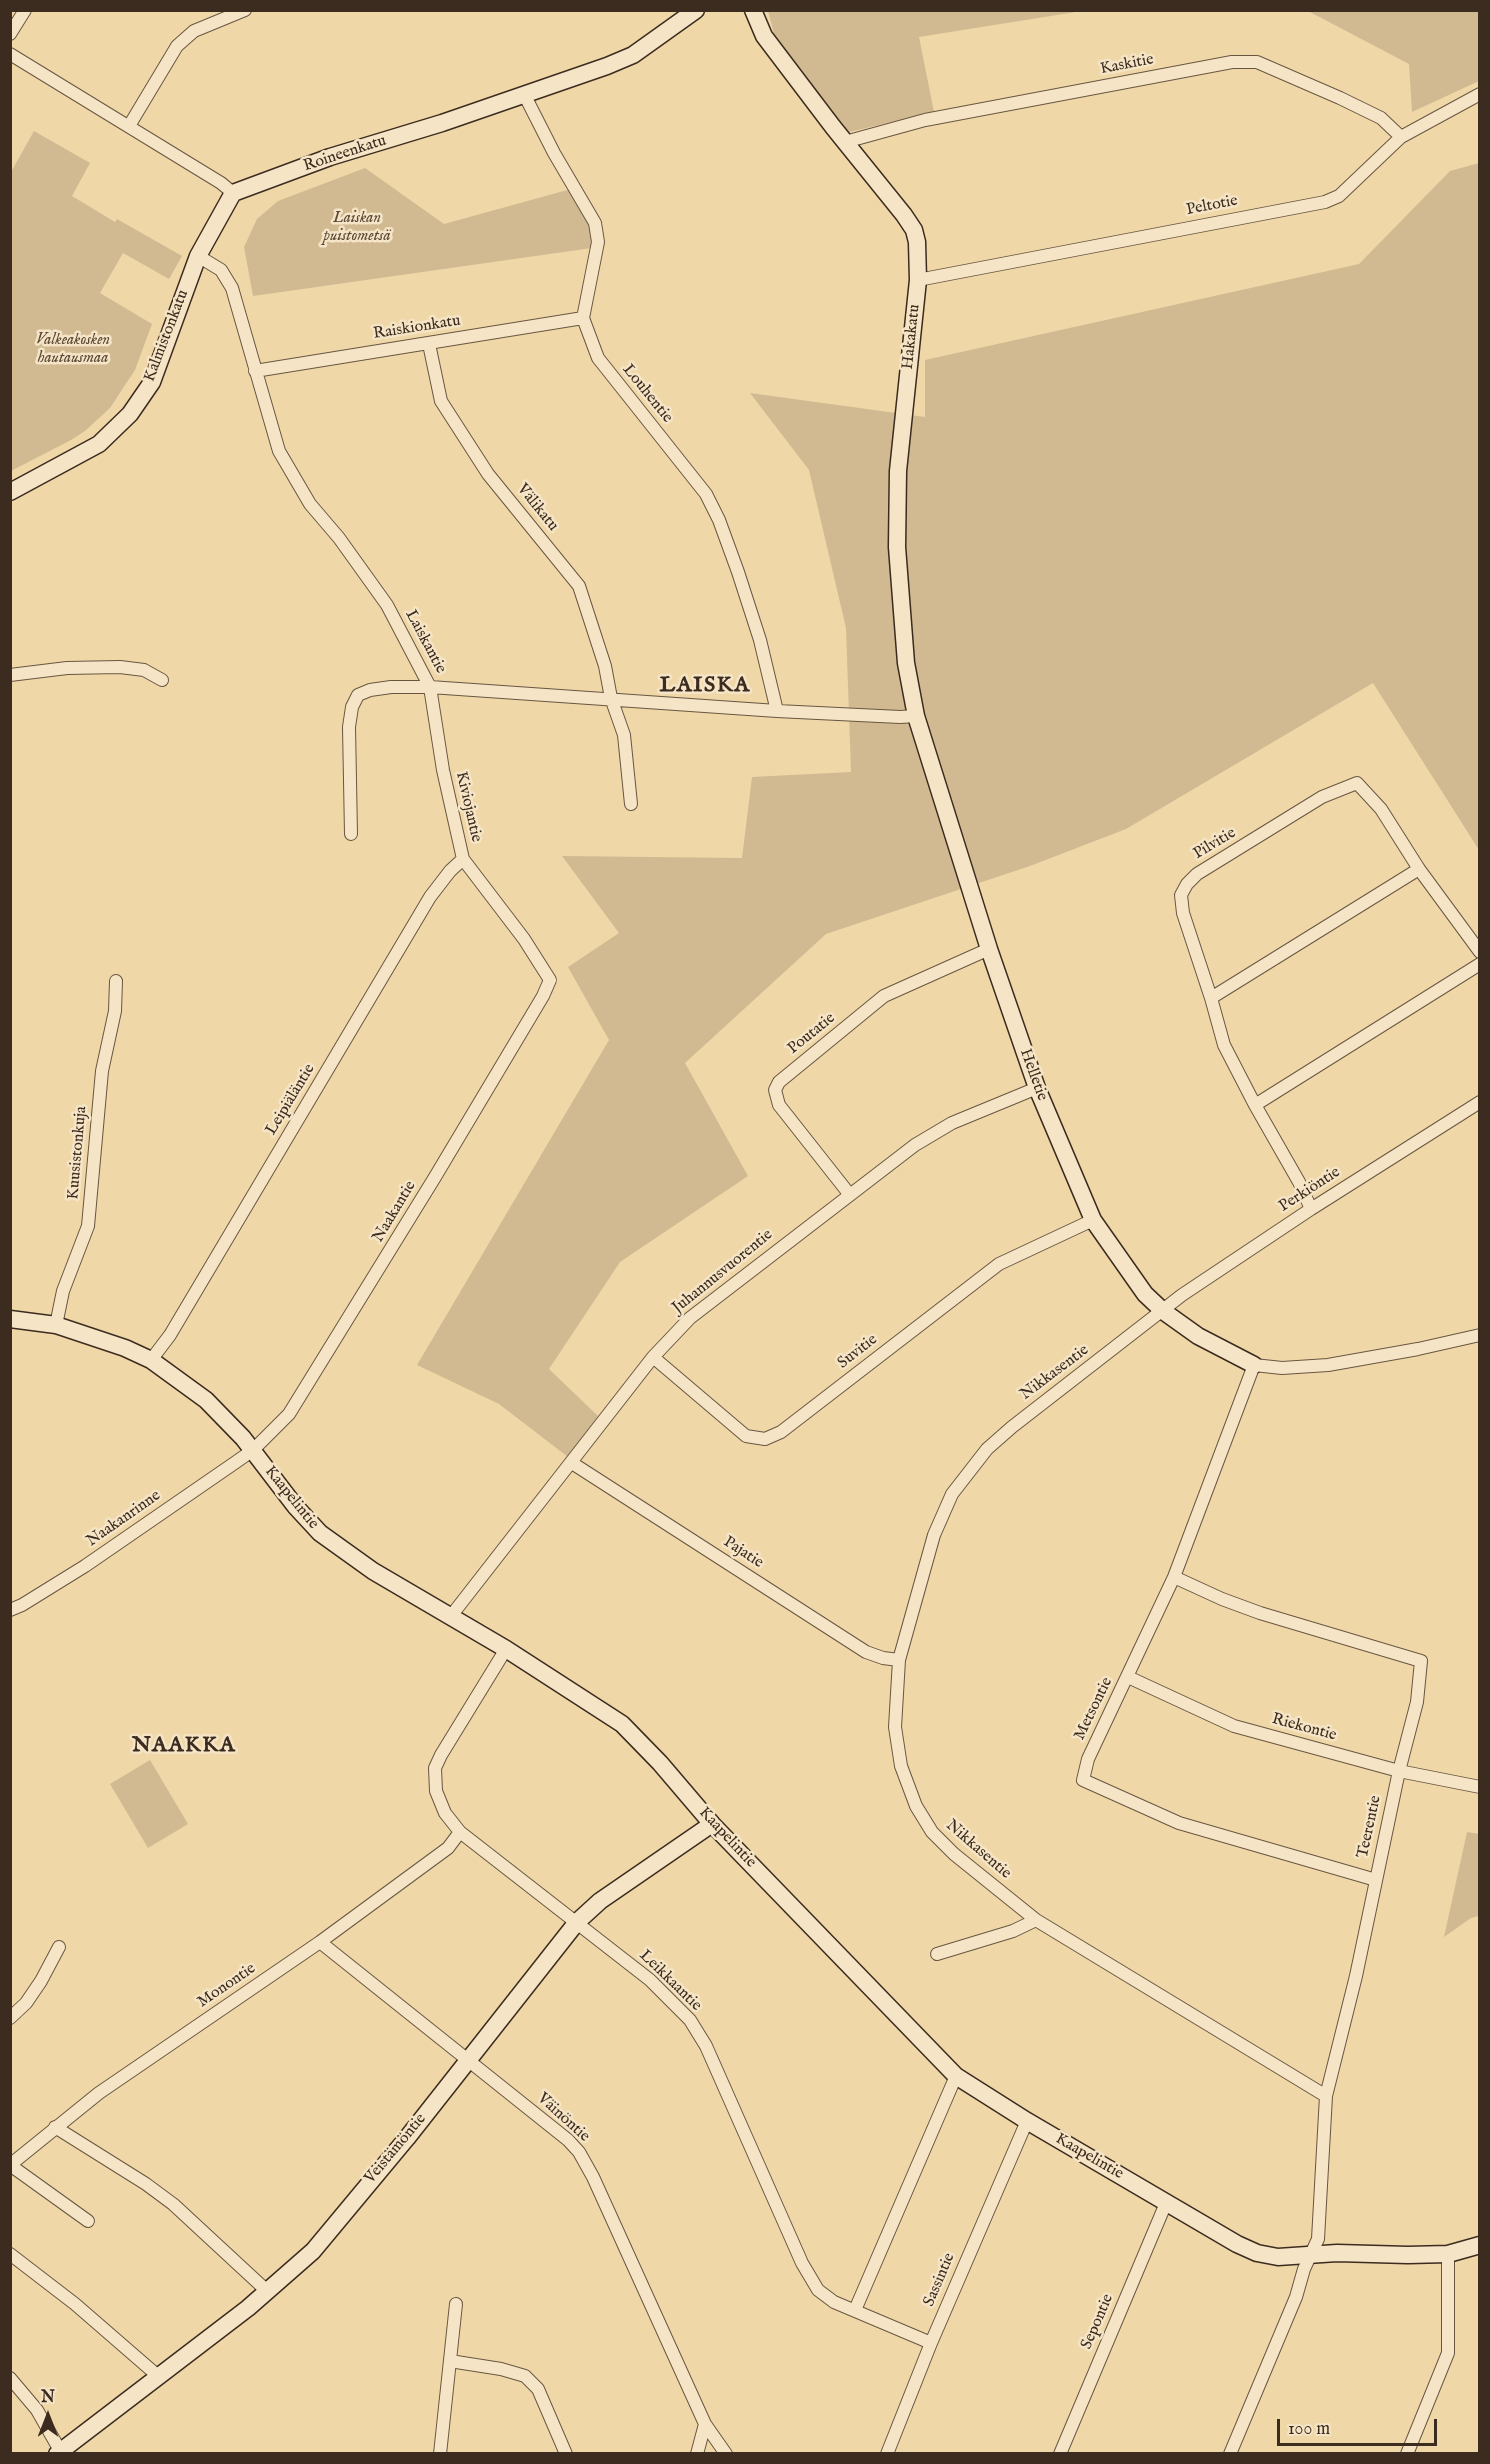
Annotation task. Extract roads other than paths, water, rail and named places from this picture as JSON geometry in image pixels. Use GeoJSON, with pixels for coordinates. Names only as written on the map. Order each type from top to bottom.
{"type":"FeatureCollection","features":[{"type":"Feature","properties":{"kind":"street"},"geometry":{"type":"LineString","coordinates":[[10,34],[25,10]]}},
{"type":"Feature","properties":{"kind":"street"},"geometry":{"type":"LineString","coordinates":[[129,126],[177,46],[194,31],[245,10]]}},
{"type":"Feature","properties":{"kind":"street","name":"Roineenkatu"},"geometry":{"type":"LineString","coordinates":[[233,193],[330,157],[525,96],[633,55],[696,10]]}},
{"type":"Feature","properties":{"kind":"street","name":"Hakakatu"},"geometry":{"type":"LineString","coordinates":[[753,10],[764,36],[914,230],[917,242],[918,280],[898,471],[897,506],[897,547],[906,663],[916,716]]}},
{"type":"Feature","properties":{"kind":"street"},"geometry":{"type":"LineString","coordinates":[[10,54],[129,126],[233,193]]}},
{"type":"Feature","properties":{"kind":"street","name":"Kaskitie"},"geometry":{"type":"LineString","coordinates":[[845,142],[925,120],[1232,62],[1257,62],[1341,98],[1380,118],[1401,137]]}},
{"type":"Feature","properties":{"kind":"street","name":"Peltotie"},"geometry":{"type":"LineString","coordinates":[[918,280],[1325,202],[1339,196],[1401,137],[1479,94]]}},
{"type":"Feature","properties":{"kind":"street"},"geometry":{"type":"LineString","coordinates":[[525,96],[554,153],[595,223],[598,242],[583,318]]}},
{"type":"Feature","properties":{"kind":"street","name":"Kalmistonkatu"},"geometry":{"type":"LineString","coordinates":[[10,492],[99,444],[130,414],[152,382],[198,256],[233,193]]}},
{"type":"Feature","properties":{"kind":"street","name":"Laiskantie"},"geometry":{"type":"LineString","coordinates":[[198,256],[221,270],[232,288],[279,451],[310,504],[387,605],[430,687],[777,711],[916,716]]}},
{"type":"Feature","properties":{"kind":"street","name":"Raiskionkatu"},"geometry":{"type":"LineString","coordinates":[[255,370],[583,318]]}},
{"type":"Feature","properties":{"kind":"street","name":"Louhentie"},"geometry":{"type":"LineString","coordinates":[[583,318],[598,358],[706,494],[719,520],[759,640],[777,711]]}},
{"type":"Feature","properties":{"kind":"street","name":"Välikatu"},"geometry":{"type":"LineString","coordinates":[[429,344],[441,401],[488,474],[579,586],[624,735],[631,804]]}},
{"type":"Feature","properties":{"kind":"street"},"geometry":{"type":"LineString","coordinates":[[10,675],[67,668],[120,667],[144,669],[162,680]]}},
{"type":"Feature","properties":{"kind":"street"},"geometry":{"type":"LineString","coordinates":[[351,834],[349,727],[352,707],[358,695],[370,690],[391,687],[430,687]]}},
{"type":"Feature","properties":{"kind":"street","name":"Kiviojantie"},"geometry":{"type":"LineString","coordinates":[[430,687],[442,770],[463,859],[524,939],[550,980]]}},
{"type":"Feature","properties":{"kind":"street","name":"Helletie"},"geometry":{"type":"LineString","coordinates":[[916,716],[989,949],[1037,1088],[1093,1220],[1145,1294],[1163,1311],[1219,1349],[1254,1365]]}},
{"type":"Feature","properties":{"kind":"street","name":"Pilvitie"},"geometry":{"type":"LineString","coordinates":[[1311,1209],[1299,1182],[1224,1045],[1183,913],[1181,895],[1197,874],[1322,797],[1357,783],[1381,809],[1419,869],[1479,952]]}},
{"type":"Feature","properties":{"kind":"street","name":"Leipiäläntie"},"geometry":{"type":"LineString","coordinates":[[151,1360],[170,1335],[430,897],[450,871],[463,859]]}},
{"type":"Feature","properties":{"kind":"street"},"geometry":{"type":"LineString","coordinates":[[1211,998],[1419,869]]}},
{"type":"Feature","properties":{"kind":"street","name":"Poutatie"},"geometry":{"type":"LineString","coordinates":[[850,1196],[779,1105],[775,1090],[779,1082],[884,996],[989,949]]}},
{"type":"Feature","properties":{"kind":"street"},"geometry":{"type":"LineString","coordinates":[[1255,1105],[1479,964]]}},
{"type":"Feature","properties":{"kind":"street","name":"Naakantie"},"geometry":{"type":"LineString","coordinates":[[253,1450],[289,1414],[343,1330],[529,1021],[548,988],[550,980]]}},
{"type":"Feature","properties":{"kind":"street","name":"Kuusistonkuja"},"geometry":{"type":"LineString","coordinates":[[56,1324],[63,1291],[88,1226],[102,1071],[115,1011],[116,981]]}},
{"type":"Feature","properties":{"kind":"street","name":"Juhannusvuorentie"},"geometry":{"type":"LineString","coordinates":[[451,1616],[652,1357],[690,1318],[915,1144],[952,1123],[1037,1088]]}},
{"type":"Feature","properties":{"kind":"street","name":"Perkiöntie"},"geometry":{"type":"LineString","coordinates":[[1163,1311],[1182,1295],[1311,1209],[1479,1102]]}},
{"type":"Feature","properties":{"kind":"street","name":"Suvitie"},"geometry":{"type":"LineString","coordinates":[[652,1357],[746,1436],[765,1439],[781,1432],[999,1264],[1093,1220]]}},
{"type":"Feature","properties":{"kind":"street","name":"Nikkasentie"},"geometry":{"type":"LineString","coordinates":[[1163,1311],[1011,1427],[987,1449],[952,1494],[934,1535],[899,1660],[895,1726],[901,1766],[916,1806],[932,1832],[954,1854],[1036,1920],[1301,2083],[1326,2096]]}},
{"type":"Feature","properties":{"kind":"street","name":"Kaapelintie"},"geometry":{"type":"LineString","coordinates":[[10,1319],[56,1324],[125,1348],[151,1360],[206,1400],[253,1450],[295,1506],[320,1533],[373,1570],[506,1649],[622,1724],[660,1762],[712,1824],[956,2076],[1027,2121],[1237,2244],[1257,2253],[1278,2257],[1337,2253],[1408,2256],[1448,2253],[1479,2246]]}},
{"type":"Feature","properties":{"kind":"street"},"geometry":{"type":"LineString","coordinates":[[1254,1365],[1282,1368],[1328,1365],[1418,1349],[1479,1335]]}},
{"type":"Feature","properties":{"kind":"street","name":"Metsontie"},"geometry":{"type":"LineString","coordinates":[[1254,1365],[1174,1577],[1089,1759],[1083,1780],[1179,1823],[1376,1880]]}},
{"type":"Feature","properties":{"kind":"street","name":"Naakanrinne"},"geometry":{"type":"LineString","coordinates":[[10,1610],[85,1566],[253,1450]]}},
{"type":"Feature","properties":{"kind":"street","name":"Pajatie"},"geometry":{"type":"LineString","coordinates":[[572,1463],[866,1652],[883,1658],[899,1660]]}},
{"type":"Feature","properties":{"kind":"street","name":"Teerentie"},"geometry":{"type":"LineString","coordinates":[[1174,1577],[1260,1613],[1421,1661],[1417,1702],[1399,1772],[1356,1976],[1326,2096],[1318,2239],[1230,2454]]}},
{"type":"Feature","properties":{"kind":"street","name":"Leikkaantie"},"geometry":{"type":"LineString","coordinates":[[506,1649],[435,1768],[436,1791],[445,1813],[460,1832],[650,1980],[690,2020],[706,2046],[802,2263],[818,2290],[834,2302],[931,2343]]}},
{"type":"Feature","properties":{"kind":"street","name":"Riekontie"},"geometry":{"type":"LineString","coordinates":[[1128,1677],[1234,1726],[1399,1772],[1479,1787]]}},
{"type":"Feature","properties":{"kind":"street","name":"Veistämöntie"},"geometry":{"type":"LineString","coordinates":[[60,2453],[267,2292],[313,2251],[407,2138],[577,1923],[600,1901],[712,1824]]}},
{"type":"Feature","properties":{"kind":"street","name":"Monontie"},"geometry":{"type":"LineString","coordinates":[[10,2165],[99,2093],[320,1942],[448,1848],[460,1832]]}},
{"type":"Feature","properties":{"kind":"street"},"geometry":{"type":"LineString","coordinates":[[937,1954],[1013,1931],[1036,1920]]}},
{"type":"Feature","properties":{"kind":"street","name":"Väinöntie"},"geometry":{"type":"LineString","coordinates":[[320,1942],[568,2140],[579,2152],[593,2177],[705,2424],[726,2454]]}},
{"type":"Feature","properties":{"kind":"street"},"geometry":{"type":"LineString","coordinates":[[10,2018],[26,2003],[59,1947]]}},
{"type":"Feature","properties":{"kind":"street"},"geometry":{"type":"LineString","coordinates":[[855,2310],[956,2076]]}},
{"type":"Feature","properties":{"kind":"street","name":"Sassintie"},"geometry":{"type":"LineString","coordinates":[[887,2454],[931,2343],[1027,2121]]}},
{"type":"Feature","properties":{"kind":"street"},"geometry":{"type":"LineString","coordinates":[[55,2127],[146,2184],[173,2204],[267,2292]]}},
{"type":"Feature","properties":{"kind":"street"},"geometry":{"type":"LineString","coordinates":[[10,2165],[88,2221]]}},
{"type":"Feature","properties":{"kind":"street","name":"Sepontie"},"geometry":{"type":"LineString","coordinates":[[1060,2454],[1166,2203]]}},
{"type":"Feature","properties":{"kind":"street"},"geometry":{"type":"LineString","coordinates":[[1407,2454],[1448,2353],[1448,2253]]}},
{"type":"Feature","properties":{"kind":"street"},"geometry":{"type":"LineString","coordinates":[[10,2254],[75,2304],[158,2376]]}},
{"type":"Feature","properties":{"kind":"street"},"geometry":{"type":"LineString","coordinates":[[440,2454],[456,2304]]}},
{"type":"Feature","properties":{"kind":"street"},"geometry":{"type":"LineString","coordinates":[[450,2361],[501,2368],[525,2376],[538,2389],[566,2454]]}},
{"type":"Feature","properties":{"kind":"street"},"geometry":{"type":"LineString","coordinates":[[10,2378],[37,2410],[60,2453]]}},
{"type":"Feature","properties":{"kind":"street"},"geometry":{"type":"LineString","coordinates":[[697,2454],[705,2424]]}},
{"type":"Feature","properties":{"kind":"district","name":"LAISKA"},"geometry":{"type":"Point","coordinates":[705,686]}},
{"type":"Feature","properties":{"kind":"district","name":"NAAKKA"},"geometry":{"type":"Point","coordinates":[184,1746]}},
{"type":"Feature","properties":{"kind":"park label","name":"Laiskan puistometsä"},"geometry":{"type":"Point","coordinates":[357,228]}},
{"type":"Feature","properties":{"kind":"park label","name":"Valkeakosken hautausmaa"},"geometry":{"type":"Point","coordinates":[73,350]}}]}
